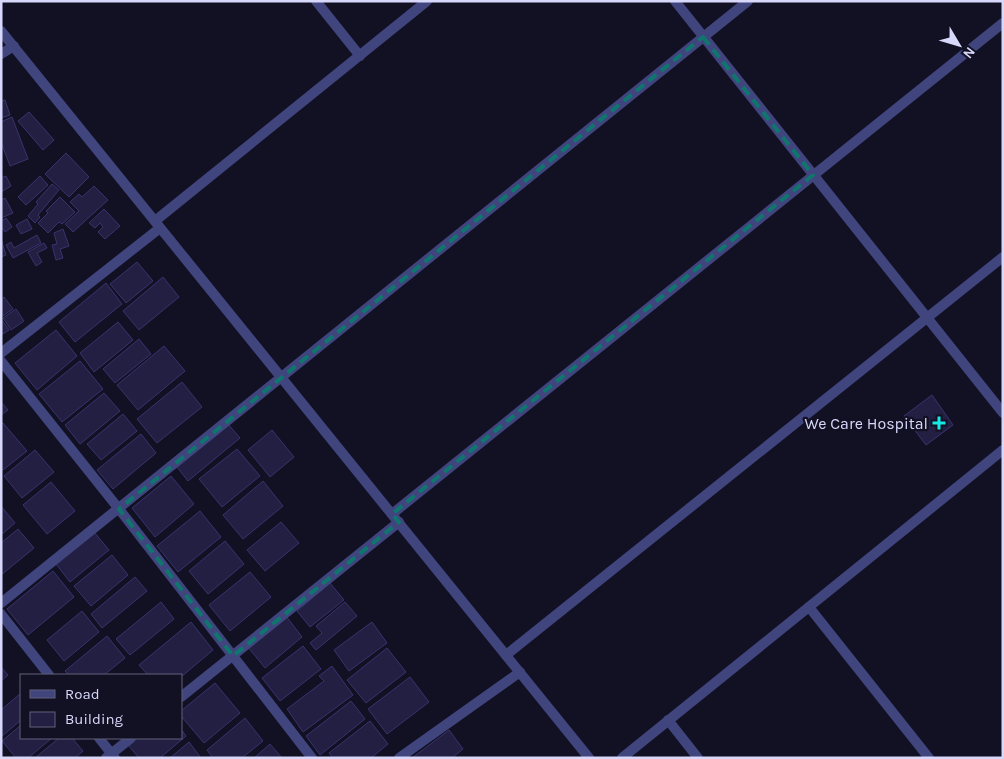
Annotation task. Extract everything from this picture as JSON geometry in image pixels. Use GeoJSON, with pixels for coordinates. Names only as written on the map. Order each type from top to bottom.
{"type":"FeatureCollection","features":[{"type":"Feature","properties":{"kind":"street"},"geometry":{"type":"LineString","coordinates":[[316,1],[360,56]]}},
{"type":"Feature","properties":{"kind":"street"},"geometry":{"type":"LineString","coordinates":[[1,353],[427,1]]}},
{"type":"Feature","properties":{"kind":"street"},"geometry":{"type":"LineString","coordinates":[[674,1],[1003,413]]}},
{"type":"Feature","properties":{"kind":"street"},"geometry":{"type":"LineString","coordinates":[[1,604],[748,1]]}},
{"type":"Feature","properties":{"kind":"street"},"geometry":{"type":"LineString","coordinates":[[392,514],[1003,23]]}},
{"type":"Feature","properties":{"kind":"street"},"geometry":{"type":"LineString","coordinates":[[1,31],[589,758]]}},
{"type":"Feature","properties":{"kind":"street"},"geometry":{"type":"LineString","coordinates":[[1,54],[14,46]]}},
{"type":"Feature","properties":{"kind":"street"},"geometry":{"type":"LineString","coordinates":[[506,655],[1003,257]]}},
{"type":"Feature","properties":{"kind":"street"},"geometry":{"type":"LineString","coordinates":[[1,361],[119,509],[312,758]]}},
{"type":"Feature","properties":{"kind":"street"},"geometry":{"type":"LineString","coordinates":[[622,758],[1003,450]]}},
{"type":"Feature","properties":{"kind":"street"},"geometry":{"type":"LineString","coordinates":[[182,697],[399,522]]}},
{"type":"Feature","properties":{"kind":"street"},"geometry":{"type":"LineString","coordinates":[[808,607],[929,758]]}},
{"type":"Feature","properties":{"kind":"street"},"geometry":{"type":"LineString","coordinates":[[1,614],[48,674]]}},
{"type":"Feature","properties":{"kind":"street"},"geometry":{"type":"LineString","coordinates":[[399,758],[520,672]]}},
{"type":"Feature","properties":{"kind":"street"},"geometry":{"type":"LineString","coordinates":[[668,720],[698,758]]}},
{"type":"Feature","properties":{"kind":"street"},"geometry":{"type":"LineString","coordinates":[[100,739],[111,756],[130,739]]}},
{"type":"Feature","properties":{"kind":"highlighted area"},"geometry":{"type":"Polygon","coordinates":[[[703,37],[813,175],[392,514],[399,522],[233,656],[119,509],[703,37]]]}},
{"type":"Feature","properties":{"kind":"building"},"geometry":{"type":"Polygon","coordinates":[[[5,100],[10,115],[1,118],[1,101],[5,100]]]}},
{"type":"Feature","properties":{"kind":"building"},"geometry":{"type":"Polygon","coordinates":[[[29,112],[54,140],[43,150],[18,121],[29,112]]]}},
{"type":"Feature","properties":{"kind":"building"},"geometry":{"type":"Polygon","coordinates":[[[12,117],[28,159],[10,166],[1,142],[1,122],[12,117]]]}},
{"type":"Feature","properties":{"kind":"building"},"geometry":{"type":"Polygon","coordinates":[[[66,153],[89,177],[69,197],[45,174],[66,153]]]}},
{"type":"Feature","properties":{"kind":"building"},"geometry":{"type":"Polygon","coordinates":[[[6,176],[11,186],[1,192],[1,178],[6,176]]]}},
{"type":"Feature","properties":{"kind":"building"},"geometry":{"type":"Polygon","coordinates":[[[40,176],[48,185],[26,205],[18,197],[40,176]]]}},
{"type":"Feature","properties":{"kind":"building"},"geometry":{"type":"Polygon","coordinates":[[[52,184],[59,190],[38,215],[40,217],[35,223],[28,216],[38,204],[36,202],[52,184]]]}},
{"type":"Feature","properties":{"kind":"building"},"geometry":{"type":"Polygon","coordinates":[[[94,186],[108,200],[73,232],[65,224],[79,211],[70,202],[79,194],[82,197],[94,186]]]}},
{"type":"Feature","properties":{"kind":"building"},"geometry":{"type":"Polygon","coordinates":[[[60,197],[75,212],[62,224],[59,222],[48,233],[38,223],[48,213],[46,211],[60,197]]]}},
{"type":"Feature","properties":{"kind":"building"},"geometry":{"type":"Polygon","coordinates":[[[5,198],[13,213],[1,218],[1,200],[5,198]]]}},
{"type":"Feature","properties":{"kind":"building"},"geometry":{"type":"Polygon","coordinates":[[[104,209],[120,226],[105,239],[98,232],[103,227],[100,223],[95,228],[89,223],[104,209]]]}},
{"type":"Feature","properties":{"kind":"building"},"geometry":{"type":"Polygon","coordinates":[[[6,218],[12,227],[5,232],[1,226],[1,221],[6,218]]]}},
{"type":"Feature","properties":{"kind":"building"},"geometry":{"type":"Polygon","coordinates":[[[27,219],[32,229],[21,234],[16,225],[27,219]]]}},
{"type":"Feature","properties":{"kind":"building"},"geometry":{"type":"Polygon","coordinates":[[[63,229],[69,246],[60,249],[63,258],[56,260],[52,245],[57,244],[54,233],[63,229]]]}},
{"type":"Feature","properties":{"kind":"building"},"geometry":{"type":"Polygon","coordinates":[[[37,235],[41,243],[13,258],[6,245],[11,242],[14,248],[37,235]]]}},
{"type":"Feature","properties":{"kind":"building"},"geometry":{"type":"Polygon","coordinates":[[[1,239],[6,255],[1,257],[1,239]]]}},
{"type":"Feature","properties":{"kind":"building"},"geometry":{"type":"Polygon","coordinates":[[[44,243],[47,248],[37,253],[42,262],[36,266],[28,252],[44,243]]]}},
{"type":"Feature","properties":{"kind":"building"},"geometry":{"type":"Polygon","coordinates":[[[137,262],[153,281],[126,303],[110,284],[137,262]]]}},
{"type":"Feature","properties":{"kind":"building"},"geometry":{"type":"Polygon","coordinates":[[[163,277],[179,297],[139,330],[123,311],[163,277]]]}},
{"type":"Feature","properties":{"kind":"building"},"geometry":{"type":"Polygon","coordinates":[[[106,283],[122,304],[75,342],[59,322],[106,283]]]}},
{"type":"Feature","properties":{"kind":"building"},"geometry":{"type":"Polygon","coordinates":[[[4,297],[13,309],[1,317],[1,299],[4,297]]]}},
{"type":"Feature","properties":{"kind":"building"},"geometry":{"type":"Polygon","coordinates":[[[16,309],[24,321],[11,330],[3,318],[16,309]]]}},
{"type":"Feature","properties":{"kind":"building"},"geometry":{"type":"Polygon","coordinates":[[[1,319],[9,330],[1,335],[1,319]]]}},
{"type":"Feature","properties":{"kind":"building"},"geometry":{"type":"Polygon","coordinates":[[[118,322],[133,340],[94,372],[80,353],[118,322]]]}},
{"type":"Feature","properties":{"kind":"building"},"geometry":{"type":"Polygon","coordinates":[[[56,330],[77,356],[37,390],[15,363],[56,330]]]}},
{"type":"Feature","properties":{"kind":"building"},"geometry":{"type":"Polygon","coordinates":[[[139,339],[151,354],[115,383],[103,369],[139,339]]]}},
{"type":"Feature","properties":{"kind":"building"},"geometry":{"type":"Polygon","coordinates":[[[164,346],[185,371],[138,410],[117,385],[164,346]]]}},
{"type":"Feature","properties":{"kind":"building"},"geometry":{"type":"Polygon","coordinates":[[[80,361],[103,389],[62,422],[39,394],[80,361]]]}},
{"type":"Feature","properties":{"kind":"building"},"geometry":{"type":"Polygon","coordinates":[[[182,382],[202,407],[157,443],[137,419],[182,382]]]}},
{"type":"Feature","properties":{"kind":"building"},"geometry":{"type":"Polygon","coordinates":[[[104,393],[120,411],[80,444],[65,425],[104,393]]]}},
{"type":"Feature","properties":{"kind":"building"},"geometry":{"type":"Polygon","coordinates":[[[932,395],[953,425],[926,445],[904,416],[932,395]]]}},
{"type":"Feature","properties":{"kind":"building"},"geometry":{"type":"Polygon","coordinates":[[[1,402],[8,410],[1,415],[1,402]]]}},
{"type":"Feature","properties":{"kind":"building"},"geometry":{"type":"Polygon","coordinates":[[[123,414],[137,431],[101,460],[87,444],[123,414]]]}},
{"type":"Feature","properties":{"kind":"building"},"geometry":{"type":"Polygon","coordinates":[[[3,423],[27,451],[3,470],[1,468],[1,424],[3,423]]]}},
{"type":"Feature","properties":{"kind":"building"},"geometry":{"type":"Polygon","coordinates":[[[228,424],[240,438],[188,481],[177,467],[228,424]]]}},
{"type":"Feature","properties":{"kind":"building"},"geometry":{"type":"Polygon","coordinates":[[[272,430],[294,457],[270,477],[248,450],[272,430]]]}},
{"type":"Feature","properties":{"kind":"building"},"geometry":{"type":"Polygon","coordinates":[[[141,434],[156,453],[113,489],[97,470],[141,434]]]}},
{"type":"Feature","properties":{"kind":"building"},"geometry":{"type":"Polygon","coordinates":[[[237,449],[260,476],[222,507],[199,479],[237,449]]]}},
{"type":"Feature","properties":{"kind":"building"},"geometry":{"type":"Polygon","coordinates":[[[35,450],[54,472],[22,498],[4,476],[35,450]]]}},
{"type":"Feature","properties":{"kind":"building"},"geometry":{"type":"Polygon","coordinates":[[[171,476],[194,504],[155,537],[132,508],[171,476]]]}},
{"type":"Feature","properties":{"kind":"building"},"geometry":{"type":"Polygon","coordinates":[[[263,481],[283,506],[243,539],[223,515],[263,481]]]}},
{"type":"Feature","properties":{"kind":"building"},"geometry":{"type":"Polygon","coordinates":[[[51,482],[75,511],[47,534],[23,505],[51,482]]]}},
{"type":"Feature","properties":{"kind":"building"},"geometry":{"type":"Polygon","coordinates":[[[1,506],[15,523],[1,535],[1,506]]]}},
{"type":"Feature","properties":{"kind":"building"},"geometry":{"type":"Polygon","coordinates":[[[200,511],[221,537],[178,572],[157,546],[200,511]]]}},
{"type":"Feature","properties":{"kind":"building"},"geometry":{"type":"Polygon","coordinates":[[[281,522],[299,543],[265,571],[247,550],[281,522]]]}},
{"type":"Feature","properties":{"kind":"building"},"geometry":{"type":"Polygon","coordinates":[[[18,529],[34,548],[1,575],[1,543],[18,529]]]}},
{"type":"Feature","properties":{"kind":"building"},"geometry":{"type":"Polygon","coordinates":[[[94,532],[109,550],[70,582],[56,564],[94,532]]]}},
{"type":"Feature","properties":{"kind":"building"},"geometry":{"type":"Polygon","coordinates":[[[225,541],[244,564],[208,594],[189,571],[225,541]]]}},
{"type":"Feature","properties":{"kind":"building"},"geometry":{"type":"Polygon","coordinates":[[[112,555],[128,575],[91,606],[74,586],[112,555]]]}},
{"type":"Feature","properties":{"kind":"building"},"geometry":{"type":"Polygon","coordinates":[[[53,571],[74,597],[28,635],[7,609],[53,571]]]}},
{"type":"Feature","properties":{"kind":"building"},"geometry":{"type":"Polygon","coordinates":[[[250,572],[271,597],[230,631],[209,605],[250,572]]]}},
{"type":"Feature","properties":{"kind":"building"},"geometry":{"type":"Polygon","coordinates":[[[135,577],[147,591],[102,628],[91,614],[135,577]]]}},
{"type":"Feature","properties":{"kind":"building"},"geometry":{"type":"Polygon","coordinates":[[[330,583],[344,600],[310,627],[297,611],[330,583]]]}},
{"type":"Feature","properties":{"kind":"building"},"geometry":{"type":"Polygon","coordinates":[[[161,602],[174,619],[130,655],[116,639],[161,602]]]}},
{"type":"Feature","properties":{"kind":"building"},"geometry":{"type":"Polygon","coordinates":[[[345,602],[357,616],[316,650],[310,643],[322,633],[316,626],[345,602]]]}},
{"type":"Feature","properties":{"kind":"building"},"geometry":{"type":"Polygon","coordinates":[[[82,611],[99,632],[64,661],[47,640],[82,611]]]}},
{"type":"Feature","properties":{"kind":"building"},"geometry":{"type":"Polygon","coordinates":[[[286,616],[302,637],[265,668],[248,647],[286,616]]]}},
{"type":"Feature","properties":{"kind":"building"},"geometry":{"type":"Polygon","coordinates":[[[191,622],[213,650],[182,676],[182,674],[147,674],[139,665],[191,622]]]}},
{"type":"Feature","properties":{"kind":"building"},"geometry":{"type":"Polygon","coordinates":[[[372,622],[387,643],[349,671],[334,650],[372,622]]]}},
{"type":"Feature","properties":{"kind":"building"},"geometry":{"type":"Polygon","coordinates":[[[107,636],[125,658],[105,674],[68,674],[65,671],[107,636]]]}},
{"type":"Feature","properties":{"kind":"building"},"geometry":{"type":"Polygon","coordinates":[[[303,646],[321,669],[280,701],[262,678],[303,646]]]}},
{"type":"Feature","properties":{"kind":"building"},"geometry":{"type":"Polygon","coordinates":[[[387,648],[406,672],[366,703],[347,680],[387,648]]]}},
{"type":"Feature","properties":{"kind":"building"},"geometry":{"type":"Polygon","coordinates":[[[332,666],[353,695],[303,732],[287,709],[324,681],[319,676],[332,666]]]}},
{"type":"Feature","properties":{"kind":"building"},"geometry":{"type":"Polygon","coordinates":[[[1,667],[8,675],[1,681],[1,667]]]}},
{"type":"Feature","properties":{"kind":"building"},"geometry":{"type":"Polygon","coordinates":[[[410,677],[429,702],[387,734],[368,709],[410,677]]]}},
{"type":"Feature","properties":{"kind":"building"},"geometry":{"type":"Polygon","coordinates":[[[215,683],[240,713],[204,743],[182,717],[182,710],[215,683]]]}},
{"type":"Feature","properties":{"kind":"building"},"geometry":{"type":"Polygon","coordinates":[[[20,694],[20,721],[1,737],[1,710],[20,694]]]}},
{"type":"Feature","properties":{"kind":"building"},"geometry":{"type":"Polygon","coordinates":[[[351,701],[365,719],[320,755],[306,736],[351,701]]]}},
{"type":"Feature","properties":{"kind":"building"},"geometry":{"type":"Polygon","coordinates":[[[245,718],[263,741],[242,758],[213,758],[207,750],[245,718]]]}},
{"type":"Feature","properties":{"kind":"building"},"geometry":{"type":"Polygon","coordinates":[[[370,721],[388,744],[371,758],[333,758],[329,753],[370,721]]]}},
{"type":"Feature","properties":{"kind":"building"},"geometry":{"type":"Polygon","coordinates":[[[20,726],[20,739],[51,739],[28,758],[16,758],[2,741],[20,726]]]}},
{"type":"Feature","properties":{"kind":"building"},"geometry":{"type":"Polygon","coordinates":[[[182,730],[186,736],[160,758],[139,758],[128,745],[135,739],[182,739],[182,730]]]}},
{"type":"Feature","properties":{"kind":"building"},"geometry":{"type":"Polygon","coordinates":[[[449,730],[463,749],[452,758],[412,758],[449,730]]]}},
{"type":"Feature","properties":{"kind":"building"},"geometry":{"type":"Polygon","coordinates":[[[58,739],[73,739],[83,751],[75,758],[35,758],[58,739]]]}},
{"type":"Feature","properties":{"kind":"building"},"geometry":{"type":"Polygon","coordinates":[[[189,742],[201,758],[170,758],[189,742]]]}},
{"type":"Feature","properties":{"kind":"building"},"geometry":{"type":"Polygon","coordinates":[[[270,744],[282,758],[254,758],[270,744]]]}},
{"type":"Feature","properties":{"kind":"place","name":"We Care Hospital"},"geometry":{"type":"Point","coordinates":[939,423]}}]}
